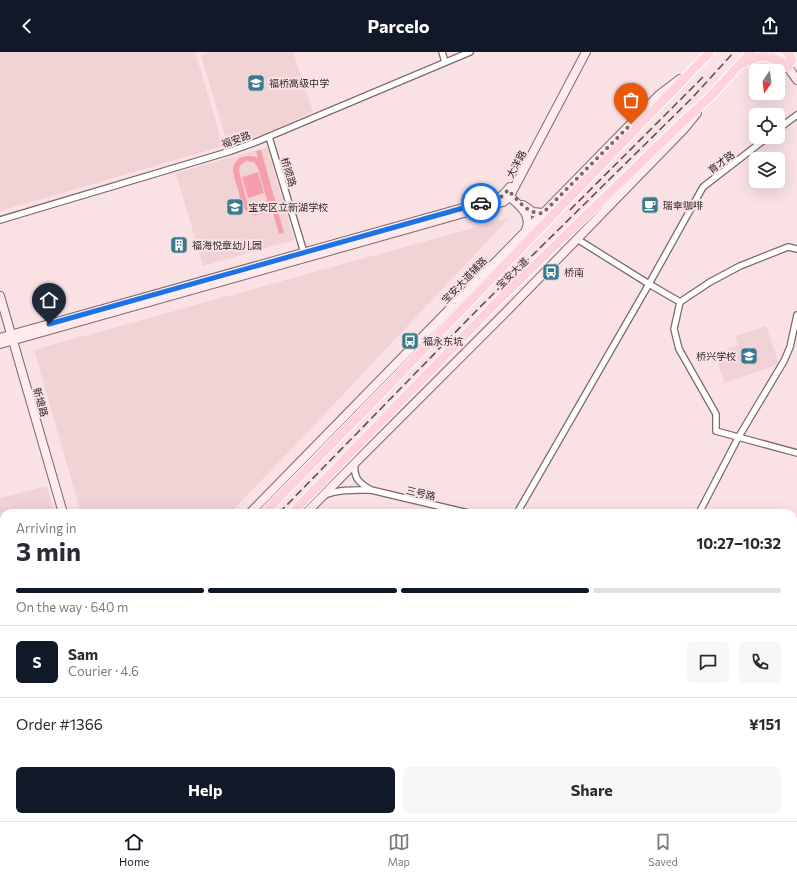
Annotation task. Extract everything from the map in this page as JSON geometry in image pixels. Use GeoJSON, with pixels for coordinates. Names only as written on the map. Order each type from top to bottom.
{"type":"FeatureCollection","features":[{"type":"Feature","properties":{"kind":"main road","name":"大洋路"},"geometry":{"type":"LineString","coordinates":[[508,193],[580,52]]}},
{"type":"Feature","properties":{"kind":"main road","name":"大洋路"},"geometry":{"type":"LineString","coordinates":[[508,193],[586,52]]}},
{"type":"Feature","properties":{"kind":"main road","name":"宝安大道"},"geometry":{"type":"LineString","coordinates":[[268,509],[710,52]]}},
{"type":"Feature","properties":{"kind":"main road","name":"宝安大道"},"geometry":{"type":"LineString","coordinates":[[296,509],[499,300],[673,130],[710,96],[751,52]]}},
{"type":"Feature","properties":{"kind":"main road"},"geometry":{"type":"LineString","coordinates":[[777,52],[792,65]]}},
{"type":"Feature","properties":{"kind":"main road"},"geometry":{"type":"LineString","coordinates":[[786,52],[797,80]]}},
{"type":"Feature","properties":{"kind":"main road"},"geometry":{"type":"LineString","coordinates":[[739,65],[753,58],[765,56],[792,65]]}},
{"type":"Feature","properties":{"kind":"main road","name":"宝安大道辅路"},"geometry":{"type":"LineString","coordinates":[[254,509],[659,95],[697,66]]}},
{"type":"Feature","properties":{"kind":"main road"},"geometry":{"type":"LineString","coordinates":[[310,509],[510,308],[684,129],[710,96]]}},
{"type":"Feature","properties":{"kind":"main road"},"geometry":{"type":"LineString","coordinates":[[508,193],[530,211],[535,213],[543,213]]}},
{"type":"Feature","properties":{"kind":"main road"},"geometry":{"type":"LineString","coordinates":[[508,193],[526,214],[528,221],[526,231]]}},
{"type":"Feature","properties":{"kind":"main road"},"geometry":{"type":"LineString","coordinates":[[0,338],[12,337],[305,255],[499,204],[505,201],[508,193]]}},
{"type":"Feature","properties":{"kind":"main road","name":"新塘路"},"geometry":{"type":"LineString","coordinates":[[0,296],[62,509]]}},
{"type":"Feature","properties":{"kind":"main road"},"geometry":{"type":"LineString","coordinates":[[0,344],[12,337]]}},
{"type":"Feature","properties":{"kind":"street"},"geometry":{"type":"LineString","coordinates":[[442,52],[445,62]]}},
{"type":"Feature","properties":{"kind":"street","name":"福安路"},"geometry":{"type":"LineString","coordinates":[[0,220],[231,151],[269,137],[470,52]]}},
{"type":"Feature","properties":{"kind":"street"},"geometry":{"type":"LineString","coordinates":[[785,124],[797,115]]}},
{"type":"Feature","properties":{"kind":"street","name":"桥顺路"},"geometry":{"type":"LineString","coordinates":[[269,137],[305,255]]}},
{"type":"Feature","properties":{"kind":"street","name":"育才路"},"geometry":{"type":"LineString","coordinates":[[649,284],[703,187],[759,144]]}},
{"type":"Feature","properties":{"kind":"street"},"geometry":{"type":"LineString","coordinates":[[577,239],[680,302]]}},
{"type":"Feature","properties":{"kind":"street"},"geometry":{"type":"LineString","coordinates":[[797,249],[788,247],[740,266],[710,282],[680,302],[674,329],[679,349],[716,414],[716,431],[797,453]]}},
{"type":"Feature","properties":{"kind":"street"},"geometry":{"type":"LineString","coordinates":[[518,509],[649,284]]}},
{"type":"Feature","properties":{"kind":"street"},"geometry":{"type":"LineString","coordinates":[[702,509],[738,438],[784,361],[790,347],[797,315]]}},
{"type":"Feature","properties":{"kind":"street","name":"三号路"},"geometry":{"type":"LineString","coordinates":[[356,462],[354,469],[357,480],[371,490]]}},
{"type":"Feature","properties":{"kind":"street","name":"三号路"},"geometry":{"type":"LineString","coordinates":[[321,497],[342,490],[371,490],[452,509]]}},
{"type":"Feature","properties":{"kind":"shaded area"},"geometry":{"type":"Polygon","coordinates":[[[0,52],[195,52],[223,146],[0,211],[0,52]]]}},
{"type":"Feature","properties":{"kind":"shaded area","name":"福桥高级中学"},"geometry":{"type":"Polygon","coordinates":[[[209,52],[293,52],[313,112],[268,132],[228,146],[201,55],[209,52]]]}},
{"type":"Feature","properties":{"kind":"shaded area","name":"宝安区立新湖学校"},"geometry":{"type":"Polygon","coordinates":[[[267,147],[294,240],[203,266],[176,173],[267,147]]]}},
{"type":"Feature","properties":{"kind":"shaded area"},"geometry":{"type":"Polygon","coordinates":[[[261,150],[284,233],[279,234],[271,206],[265,212],[254,215],[246,211],[241,203],[233,173],[235,162],[241,157],[245,156],[258,158],[256,151],[261,150]],[[246,161],[240,166],[239,171],[247,202],[252,208],[259,209],[267,200],[258,168],[254,162],[246,161]]]}},
{"type":"Feature","properties":{"kind":"shaded area"},"geometry":{"type":"Polygon","coordinates":[[[258,172],[264,193],[248,198],[242,177],[258,172]]]}},
{"type":"Feature","properties":{"kind":"shaded area"},"geometry":{"type":"Polygon","coordinates":[[[509,218],[234,509],[80,509],[34,350],[509,218]]]}},
{"type":"Feature","properties":{"kind":"shaded area","name":"桥兴学校"},"geometry":{"type":"Polygon","coordinates":[[[766,326],[779,364],[725,383],[716,358],[728,354],[727,349],[738,345],[735,336],[766,326]]]}},
{"type":"Feature","properties":{"kind":"shaded area"},"geometry":{"type":"Polygon","coordinates":[[[47,486],[53,509],[0,509],[0,498],[47,486]]]}},
{"type":"Feature","properties":{"kind":"railway"},"geometry":{"type":"LineString","coordinates":[[283,509],[479,308],[692,98],[734,52]]}},
{"type":"Feature","properties":{"kind":"railway"},"geometry":{"type":"LineString","coordinates":[[570,210],[705,75]]}},
{"type":"Feature","properties":{"kind":"way so far"},"geometry":{"type":"LineString","coordinates":[[481,203],[501,197],[508,190],[528,210],[540,214],[543,213],[631,124]]}},
{"type":"Feature","properties":{"kind":"place","name":"福桥高级中学"},"geometry":{"type":"Point","coordinates":[256,83]}},
{"type":"Feature","properties":{"kind":"place","name":"瑞幸咖啡"},"geometry":{"type":"Point","coordinates":[650,205]}},
{"type":"Feature","properties":{"kind":"place","name":"宝安区立新湖学校"},"geometry":{"type":"Point","coordinates":[235,207]}},
{"type":"Feature","properties":{"kind":"place","name":"福海悦章幼儿园"},"geometry":{"type":"Point","coordinates":[179,245]}},
{"type":"Feature","properties":{"kind":"place","name":"桥南"},"geometry":{"type":"Point","coordinates":[551,272]}},
{"type":"Feature","properties":{"kind":"place","name":"福永东坑"},"geometry":{"type":"Point","coordinates":[410,341]}},
{"type":"Feature","properties":{"kind":"place","name":"桥兴学校"},"geometry":{"type":"Point","coordinates":[749,356]}},
{"type":"Feature","properties":{"kind":"route"},"geometry":{"type":"LineString","coordinates":[[49,324],[481,203]]}}]}
